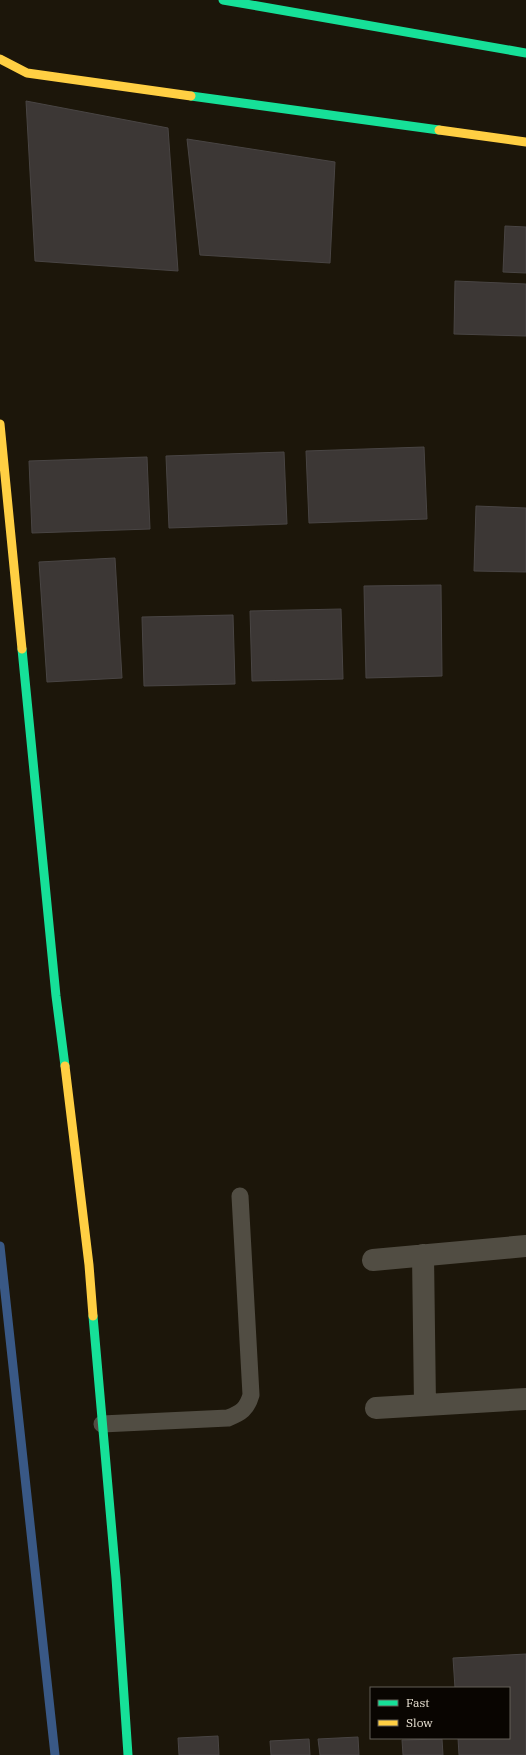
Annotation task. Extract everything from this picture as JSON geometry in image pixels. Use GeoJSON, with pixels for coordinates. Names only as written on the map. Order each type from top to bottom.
{"type":"FeatureCollection","features":[{"type":"Feature","properties":{"kind":"street"},"geometry":{"type":"LineString","coordinates":[[223,0],[526,53]]}},
{"type":"Feature","properties":{"kind":"street"},"geometry":{"type":"LineString","coordinates":[[0,59],[27,73],[58,78],[526,142]]}},
{"type":"Feature","properties":{"kind":"street"},"geometry":{"type":"LineString","coordinates":[[0,424],[56,996],[89,1265],[116,1578],[128,1755]]}},
{"type":"Feature","properties":{"kind":"street"},"geometry":{"type":"LineString","coordinates":[[373,1260],[526,1246]]}},
{"type":"Feature","properties":{"kind":"street"},"geometry":{"type":"LineString","coordinates":[[423,1255],[425,1405]]}},
{"type":"Feature","properties":{"kind":"street"},"geometry":{"type":"LineString","coordinates":[[376,1408],[526,1399]]}},
{"type":"Feature","properties":{"kind":"lane"},"geometry":{"type":"LineString","coordinates":[[102,1424],[228,1418],[241,1413],[248,1406],[251,1395],[240,1196]]}},
{"type":"Feature","properties":{"kind":"building"},"geometry":{"type":"Polygon","coordinates":[[[26,101],[168,128],[178,271],[35,261],[26,101]]]}},
{"type":"Feature","properties":{"kind":"building"},"geometry":{"type":"Polygon","coordinates":[[[187,139],[335,162],[330,263],[200,255],[187,139]]]}},
{"type":"Feature","properties":{"kind":"building"},"geometry":{"type":"Polygon","coordinates":[[[505,226],[526,227],[526,273],[503,272],[505,226]]]}},
{"type":"Feature","properties":{"kind":"building"},"geometry":{"type":"Polygon","coordinates":[[[455,281],[526,284],[526,336],[454,334],[455,281]]]}},
{"type":"Feature","properties":{"kind":"building"},"geometry":{"type":"Polygon","coordinates":[[[424,447],[427,519],[309,523],[306,451],[424,447]]]}},
{"type":"Feature","properties":{"kind":"building"},"geometry":{"type":"Polygon","coordinates":[[[284,452],[287,524],[169,528],[166,456],[284,452]]]}},
{"type":"Feature","properties":{"kind":"building"},"geometry":{"type":"Polygon","coordinates":[[[147,457],[150,529],[32,533],[29,461],[147,457]]]}},
{"type":"Feature","properties":{"kind":"building"},"geometry":{"type":"Polygon","coordinates":[[[476,506],[526,508],[526,572],[474,571],[476,506]]]}},
{"type":"Feature","properties":{"kind":"building"},"geometry":{"type":"Polygon","coordinates":[[[115,558],[122,678],[47,682],[39,562],[115,558]]]}},
{"type":"Feature","properties":{"kind":"building"},"geometry":{"type":"Polygon","coordinates":[[[441,585],[442,676],[366,678],[364,586],[441,585]]]}},
{"type":"Feature","properties":{"kind":"building"},"geometry":{"type":"Polygon","coordinates":[[[341,609],[343,679],[252,681],[250,611],[341,609]]]}},
{"type":"Feature","properties":{"kind":"building"},"geometry":{"type":"Polygon","coordinates":[[[233,615],[235,684],[144,686],[142,617],[233,615]]]}},
{"type":"Feature","properties":{"kind":"building"},"geometry":{"type":"Polygon","coordinates":[[[526,1654],[526,1755],[459,1755],[458,1739],[510,1739],[510,1687],[455,1687],[453,1658],[526,1654]]]}},
{"type":"Feature","properties":{"kind":"building"},"geometry":{"type":"Polygon","coordinates":[[[218,1736],[219,1755],[179,1755],[178,1738],[218,1736]]]}},
{"type":"Feature","properties":{"kind":"building"},"geometry":{"type":"Polygon","coordinates":[[[358,1737],[359,1755],[320,1755],[318,1739],[358,1737]]]}},
{"type":"Feature","properties":{"kind":"building"},"geometry":{"type":"Polygon","coordinates":[[[309,1739],[310,1755],[271,1755],[270,1741],[309,1739]]]}},
{"type":"Feature","properties":{"kind":"building"},"geometry":{"type":"Polygon","coordinates":[[[442,1739],[443,1755],[403,1755],[402,1740],[442,1739]]]}},
{"type":"Feature","properties":{"kind":"waterway"},"geometry":{"type":"LineString","coordinates":[[0,1246],[55,1755]]}},
{"type":"Feature","properties":{"kind":"traffic: fast"},"geometry":{"type":"LineString","coordinates":[[223,0],[526,53]]}},
{"type":"Feature","properties":{"kind":"traffic: fast"},"geometry":{"type":"LineString","coordinates":[[191,96],[439,130]]}},
{"type":"Feature","properties":{"kind":"traffic: fast"},"geometry":{"type":"LineString","coordinates":[[22,649],[56,996],[65,1066]]}},
{"type":"Feature","properties":{"kind":"traffic: fast"},"geometry":{"type":"LineString","coordinates":[[93,1316],[116,1578],[128,1755]]}},
{"type":"Feature","properties":{"kind":"traffic: slow"},"geometry":{"type":"LineString","coordinates":[[0,59],[27,73],[191,96]]}},
{"type":"Feature","properties":{"kind":"traffic: slow"},"geometry":{"type":"LineString","coordinates":[[439,130],[526,142]]}},
{"type":"Feature","properties":{"kind":"traffic: slow"},"geometry":{"type":"LineString","coordinates":[[0,424],[22,649]]}},
{"type":"Feature","properties":{"kind":"traffic: slow"},"geometry":{"type":"LineString","coordinates":[[65,1066],[89,1265],[93,1316]]}}]}
